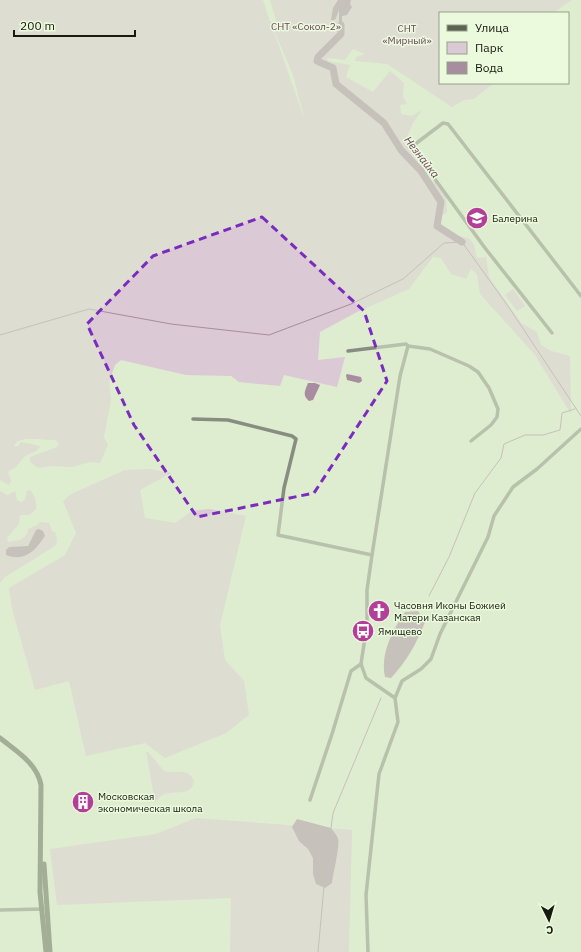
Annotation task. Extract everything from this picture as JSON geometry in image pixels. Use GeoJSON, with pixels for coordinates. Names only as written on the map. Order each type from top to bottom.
{"type":"FeatureCollection","features":[{"type":"Feature","properties":{"kind":"main road"},"geometry":{"type":"LineString","coordinates":[[0,738],[29,761],[40,779],[42,795],[42,847],[40,876],[46,952]]}},
{"type":"Feature","properties":{"kind":"main road"},"geometry":{"type":"LineString","coordinates":[[43,909],[50,952]]}},
{"type":"Feature","properties":{"kind":"street"},"geometry":{"type":"LineString","coordinates":[[552,333],[481,242],[413,149],[414,144],[443,123],[448,124],[581,296]]}},
{"type":"Feature","properties":{"kind":"street"},"geometry":{"type":"LineString","coordinates":[[348,351],[406,344],[408,346],[430,349],[469,366],[478,372],[489,388],[498,410],[497,417],[491,425],[471,441]]}},
{"type":"Feature","properties":{"kind":"street"},"geometry":{"type":"LineString","coordinates":[[395,698],[366,678],[361,664],[366,632],[368,590],[372,555],[400,376],[408,346]]}},
{"type":"Feature","properties":{"kind":"street"},"geometry":{"type":"LineString","coordinates":[[193,419],[228,420],[292,436],[296,439],[284,488],[278,535],[372,555]]}},
{"type":"Feature","properties":{"kind":"street"},"geometry":{"type":"LineString","coordinates":[[368,952],[366,895],[372,834],[379,774],[398,722],[395,698],[402,681],[421,669],[431,659],[440,634],[488,538],[494,516],[513,487],[537,469],[581,429]]}},
{"type":"Feature","properties":{"kind":"street"},"geometry":{"type":"LineString","coordinates":[[310,800],[351,671],[361,664]]}},
{"type":"Feature","properties":{"kind":"street"},"geometry":{"type":"LineString","coordinates":[[0,910],[43,909]]}},
{"type":"Feature","properties":{"kind":"highlighted area"},"geometry":{"type":"Polygon","coordinates":[[[262,217],[364,311],[387,381],[314,493],[197,517],[134,425],[87,324],[153,256],[262,217]]]}},
{"type":"Feature","properties":{"kind":"green space"},"geometry":{"type":"Polygon","coordinates":[[[0,0],[263,0],[270,22],[275,22],[281,36],[270,0],[572,0],[554,12],[439,12],[439,84],[493,84],[474,99],[464,100],[452,107],[387,64],[355,61],[356,57],[365,54],[353,49],[345,60],[327,58],[328,61],[350,65],[346,77],[373,92],[390,71],[404,83],[403,96],[407,104],[400,105],[401,114],[412,116],[422,110],[413,123],[405,141],[427,178],[438,184],[446,195],[447,212],[435,221],[452,234],[470,239],[474,245],[477,258],[486,257],[489,277],[521,323],[537,332],[541,345],[551,351],[570,356],[571,414],[535,355],[480,294],[477,274],[471,269],[466,279],[451,274],[441,258],[433,257],[409,289],[357,312],[320,332],[318,360],[345,357],[337,387],[284,375],[280,386],[239,382],[231,376],[186,375],[121,360],[115,365],[109,382],[111,400],[104,437],[108,445],[100,463],[90,462],[72,467],[52,466],[38,468],[30,462],[30,457],[57,447],[59,443],[55,440],[25,439],[16,443],[14,447],[18,446],[21,442],[40,446],[38,450],[25,456],[16,467],[8,472],[11,481],[9,485],[0,480],[0,0]],[[271,23],[305,121],[293,75],[271,23]]]}},
{"type":"Feature","properties":{"kind":"green space"},"geometry":{"type":"Polygon","coordinates":[[[513,289],[525,306],[517,311],[505,295],[513,289]]]}},
{"type":"Feature","properties":{"kind":"green space"},"geometry":{"type":"Polygon","coordinates":[[[150,469],[171,473],[140,490],[145,518],[175,523],[192,511],[209,509],[246,516],[220,625],[225,660],[244,681],[249,715],[226,733],[165,758],[145,743],[86,756],[69,681],[35,690],[12,609],[9,588],[65,555],[76,533],[63,501],[71,494],[125,470],[150,469]]]}},
{"type":"Feature","properties":{"kind":"green space"},"geometry":{"type":"Polygon","coordinates":[[[27,490],[31,491],[34,495],[36,509],[29,515],[20,515],[19,524],[7,538],[8,542],[24,538],[28,529],[40,522],[49,523],[52,531],[56,533],[57,542],[55,546],[5,577],[0,583],[0,491],[7,495],[15,491],[17,500],[21,502],[25,500],[27,490]],[[45,536],[32,538],[28,546],[9,547],[35,549],[45,536]]]}},
{"type":"Feature","properties":{"kind":"green space"},"geometry":{"type":"Polygon","coordinates":[[[146,751],[164,771],[185,772],[188,774],[194,781],[190,789],[182,792],[169,793],[160,797],[155,802],[146,751]]]}},
{"type":"Feature","properties":{"kind":"green space"},"geometry":{"type":"Polygon","coordinates":[[[196,818],[352,830],[349,952],[230,952],[231,898],[57,905],[50,849],[156,834],[196,818]]]}},
{"type":"Feature","properties":{"kind":"water"},"geometry":{"type":"Polygon","coordinates":[[[338,0],[351,0],[350,4],[352,7],[347,15],[342,16],[342,34],[339,34],[339,10],[335,20],[331,20],[333,8],[338,0]]]}},
{"type":"Feature","properties":{"kind":"water"},"geometry":{"type":"Polygon","coordinates":[[[347,374],[361,377],[362,381],[359,383],[347,380],[347,374]]]}},
{"type":"Feature","properties":{"kind":"water"},"geometry":{"type":"Polygon","coordinates":[[[308,383],[320,385],[313,400],[309,401],[305,397],[305,391],[308,383]]]}},
{"type":"Feature","properties":{"kind":"water"},"geometry":{"type":"Polygon","coordinates":[[[39,529],[43,531],[45,536],[29,554],[19,557],[6,555],[6,550],[9,547],[28,546],[36,530],[39,529]]]}},
{"type":"Feature","properties":{"kind":"water"},"geometry":{"type":"Polygon","coordinates":[[[418,611],[425,622],[411,652],[391,678],[385,677],[384,660],[388,643],[396,627],[405,612],[418,611]]]}},
{"type":"Feature","properties":{"kind":"water"},"geometry":{"type":"Polygon","coordinates":[[[297,819],[331,828],[336,835],[338,848],[332,883],[325,888],[316,884],[313,874],[313,858],[308,849],[299,841],[292,827],[297,819]]]}},
{"type":"Feature","properties":{"kind":"waterway","name":"Незнайка"},"geometry":{"type":"LineString","coordinates":[[341,25],[341,34],[318,57],[317,61],[333,68],[336,84],[384,123],[401,150],[421,171],[441,202],[437,226],[462,242]]}},
{"type":"Feature","properties":{"kind":"waterway"},"geometry":{"type":"LineString","coordinates":[[0,335],[89,309],[171,324],[269,335],[351,304],[403,279],[444,243],[462,242],[510,309],[581,416]]}},
{"type":"Feature","properties":{"kind":"waterway"},"geometry":{"type":"LineString","coordinates":[[429,596],[449,557],[475,493],[501,458],[504,444],[525,435],[543,435],[560,430],[562,413],[575,409]]}},
{"type":"Feature","properties":{"kind":"waterway"},"geometry":{"type":"LineString","coordinates":[[331,828],[333,813],[381,698]]}},
{"type":"Feature","properties":{"kind":"waterway"},"geometry":{"type":"LineString","coordinates":[[318,952],[324,887]]}},
{"type":"Feature","properties":{"kind":"place","name":"Балерина"},"geometry":{"type":"Point","coordinates":[477,218]}},
{"type":"Feature","properties":{"kind":"place","name":"Часовня Иконы Божией Матери Казанская"},"geometry":{"type":"Point","coordinates":[379,611]}},
{"type":"Feature","properties":{"kind":"place","name":"Ямищево"},"geometry":{"type":"Point","coordinates":[363,631]}},
{"type":"Feature","properties":{"kind":"place","name":"Московская экономическая школа"},"geometry":{"type":"Point","coordinates":[83,802]}},
{"type":"Feature","properties":{"kind":"park label","name":"СНТ «Сокол-2»"},"geometry":{"type":"Point","coordinates":[306,26]}},
{"type":"Feature","properties":{"kind":"park label","name":"СНТ «Мирный»"},"geometry":{"type":"Point","coordinates":[407,34]}}]}
